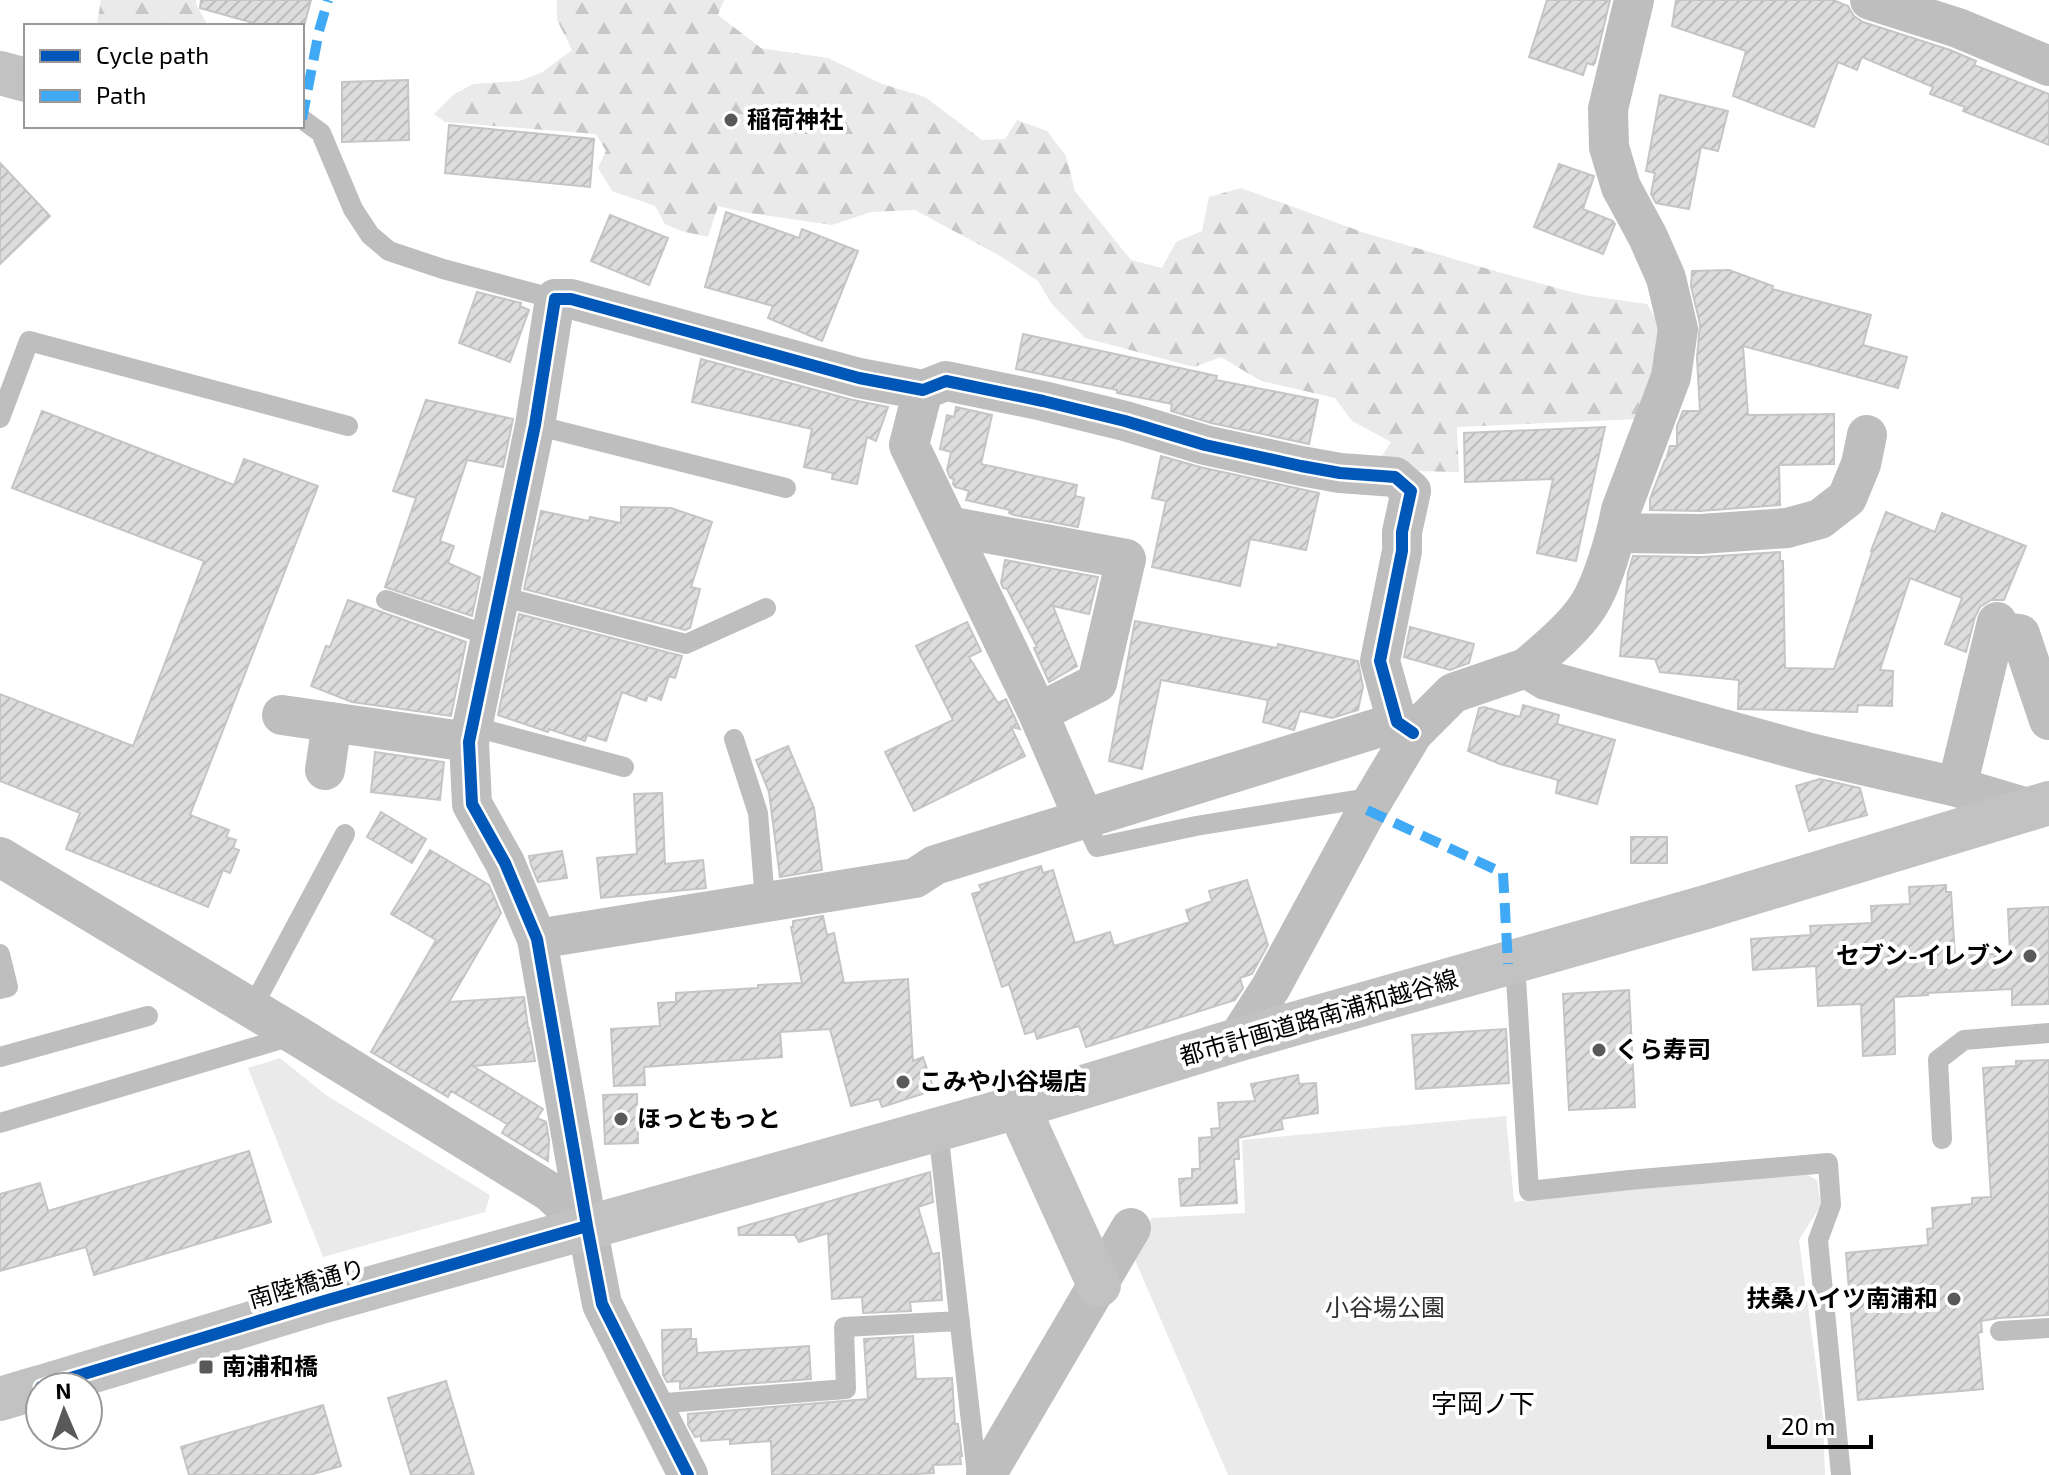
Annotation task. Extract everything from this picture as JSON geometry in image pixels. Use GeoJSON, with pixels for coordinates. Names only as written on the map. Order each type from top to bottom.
{"type":"FeatureCollection","features":[{"type":"Feature","properties":{"kind":"street"},"geometry":{"type":"LineString","coordinates":[[537,939],[915,878],[935,865],[1084,819],[1189,808],[1405,728],[1453,693],[1526,668],[1557,641],[1589,605],[1671,377],[1678,329],[1666,278],[1621,187],[1609,147],[1608,109],[1634,0]]}},
{"type":"Feature","properties":{"kind":"street"},"geometry":{"type":"LineString","coordinates":[[1870,0],[1958,28],[2049,66]]}},
{"type":"Feature","properties":{"kind":"street"},"geometry":{"type":"LineString","coordinates":[[0,73],[24,79]]}},
{"type":"Feature","properties":{"kind":"street"},"geometry":{"type":"LineString","coordinates":[[688,1475],[602,1304],[537,939],[505,863],[472,804],[470,734],[535,425],[555,299],[571,299],[859,378],[923,390],[946,381],[1043,401],[1205,445],[1301,466],[1340,473],[1395,477],[1411,491],[1380,661],[1405,728],[1374,797],[1271,987],[1237,1040]]}},
{"type":"Feature","properties":{"kind":"street"},"geometry":{"type":"LineString","coordinates":[[923,390],[909,445],[1038,713],[1084,819]]}},
{"type":"Feature","properties":{"kind":"street"},"geometry":{"type":"LineString","coordinates":[[1617,533],[1701,534],[1787,528],[1820,519],[1847,498],[1861,464],[1867,435]]}},
{"type":"Feature","properties":{"kind":"street"},"geometry":{"type":"LineString","coordinates":[[948,526],[1126,559],[1097,683],[1038,713]]}},
{"type":"Feature","properties":{"kind":"street"},"geometry":{"type":"LineString","coordinates":[[1957,787],[1996,626],[2020,634],[2049,720]]}},
{"type":"Feature","properties":{"kind":"street"},"geometry":{"type":"LineString","coordinates":[[1526,668],[1546,680],[1810,753],[2038,806]]}},
{"type":"Feature","properties":{"kind":"street"},"geometry":{"type":"LineString","coordinates":[[282,715],[470,734]]}},
{"type":"Feature","properties":{"kind":"street"},"geometry":{"type":"LineString","coordinates":[[325,770],[332,722]]}},
{"type":"Feature","properties":{"kind":"street","name":"都市計画道路南浦和越谷線"},"geometry":{"type":"LineString","coordinates":[[587,1226],[1018,1107],[1237,1040],[1706,907],[2038,806]]}},
{"type":"Feature","properties":{"kind":"street"},"geometry":{"type":"LineString","coordinates":[[4,869],[296,1035],[550,1192],[587,1226]]}},
{"type":"Feature","properties":{"kind":"street"},"geometry":{"type":"LineString","coordinates":[[1018,1107],[1099,1285]]}},
{"type":"Feature","properties":{"kind":"street","name":"南陸橋通り"},"geometry":{"type":"LineString","coordinates":[[93,1371],[587,1226]]}},
{"type":"Feature","properties":{"kind":"street"},"geometry":{"type":"LineString","coordinates":[[987,1475],[1131,1228]]}},
{"type":"Feature","properties":{"kind":"street","name":"南陸橋通り"},"geometry":{"type":"LineString","coordinates":[[0,1399],[24,1392]]}},
{"type":"Feature","properties":{"kind":"lane"},"geometry":{"type":"LineString","coordinates":[[304,120],[321,133],[353,209],[370,235],[389,251],[555,299]]}},
{"type":"Feature","properties":{"kind":"lane"},"geometry":{"type":"LineString","coordinates":[[0,418],[29,341],[348,426]]}},
{"type":"Feature","properties":{"kind":"lane"},"geometry":{"type":"LineString","coordinates":[[535,425],[786,488]]}},
{"type":"Feature","properties":{"kind":"lane"},"geometry":{"type":"LineString","coordinates":[[500,596],[686,644],[766,608]]}},
{"type":"Feature","properties":{"kind":"lane"},"geometry":{"type":"LineString","coordinates":[[386,600],[490,636]]}},
{"type":"Feature","properties":{"kind":"lane"},"geometry":{"type":"LineString","coordinates":[[470,734],[624,767]]}},
{"type":"Feature","properties":{"kind":"lane"},"geometry":{"type":"LineString","coordinates":[[734,739],[758,813],[765,901]]}},
{"type":"Feature","properties":{"kind":"lane"},"geometry":{"type":"LineString","coordinates":[[1189,808],[1374,797]]}},
{"type":"Feature","properties":{"kind":"lane"},"geometry":{"type":"LineString","coordinates":[[251,1010],[345,834]]}},
{"type":"Feature","properties":{"kind":"lane"},"geometry":{"type":"LineString","coordinates":[[0,954],[8,987],[0,989]]}},
{"type":"Feature","properties":{"kind":"lane"},"geometry":{"type":"LineString","coordinates":[[1515,962],[1529,1191],[1828,1163],[1831,1205],[1818,1240],[1841,1475]]}},
{"type":"Feature","properties":{"kind":"lane"},"geometry":{"type":"LineString","coordinates":[[0,1057],[148,1016]]}},
{"type":"Feature","properties":{"kind":"lane"},"geometry":{"type":"LineString","coordinates":[[1942,1139],[1938,1060],[1964,1040],[2049,1033]]}},
{"type":"Feature","properties":{"kind":"lane"},"geometry":{"type":"LineString","coordinates":[[0,1123],[296,1035]]}},
{"type":"Feature","properties":{"kind":"lane"},"geometry":{"type":"LineString","coordinates":[[938,1130],[977,1475]]}},
{"type":"Feature","properties":{"kind":"lane"},"geometry":{"type":"LineString","coordinates":[[653,1404],[846,1389],[844,1327],[960,1321]]}},
{"type":"Feature","properties":{"kind":"lane"},"geometry":{"type":"LineString","coordinates":[[2000,1331],[2049,1328]]}},
{"type":"Feature","properties":{"kind":"green space"},"geometry":{"type":"Polygon","coordinates":[[[101,0],[196,0],[207,24],[99,24],[101,0]]]}},
{"type":"Feature","properties":{"kind":"green space"},"geometry":{"type":"Polygon","coordinates":[[[557,0],[724,0],[718,15],[761,48],[828,58],[882,84],[925,97],[982,140],[1005,139],[1017,120],[1047,131],[1066,156],[1075,191],[1131,260],[1162,268],[1176,242],[1202,231],[1209,197],[1241,188],[1365,233],[1502,273],[1583,295],[1647,304],[1663,331],[1639,419],[1457,427],[1459,472],[1412,471],[1380,459],[1391,442],[1352,421],[1335,398],[1261,381],[1221,357],[1194,367],[1085,338],[1051,303],[1038,281],[1002,257],[915,210],[871,212],[832,225],[718,206],[708,237],[681,231],[665,224],[655,206],[612,191],[598,168],[606,151],[596,134],[445,122],[434,114],[453,95],[473,84],[519,81],[541,73],[572,50],[557,20],[557,0]]]}},
{"type":"Feature","properties":{"kind":"green space"},"geometry":{"type":"Polygon","coordinates":[[[280,1058],[326,1095],[490,1195],[485,1212],[323,1257],[248,1068],[280,1058]]]}},
{"type":"Feature","properties":{"kind":"green space","name":"小谷場公園"},"geometry":{"type":"Polygon","coordinates":[[[1506,1116],[1514,1202],[1804,1173],[1817,1180],[1821,1205],[1799,1240],[1823,1417],[1825,1475],[1228,1475],[1132,1253],[1138,1236],[1152,1218],[1245,1213],[1242,1140],[1506,1116]]]}},
{"type":"Feature","properties":{"kind":"building"},"geometry":{"type":"Polygon","coordinates":[[[201,0],[311,0],[304,26],[257,24],[200,8],[201,0]]]}},
{"type":"Feature","properties":{"kind":"building"},"geometry":{"type":"Polygon","coordinates":[[[1547,0],[1610,0],[1595,63],[1587,63],[1583,75],[1529,57],[1547,0]]]}},
{"type":"Feature","properties":{"kind":"building"},"geometry":{"type":"Polygon","coordinates":[[[1676,0],[1833,0],[1848,6],[1854,16],[1863,22],[1950,50],[1976,61],[1974,65],[2049,94],[2049,145],[1963,111],[1965,107],[1930,94],[1933,87],[1862,57],[1857,70],[1838,62],[1814,127],[1733,96],[1746,51],[1672,26],[1676,0]]]}},
{"type":"Feature","properties":{"kind":"building"},"geometry":{"type":"Polygon","coordinates":[[[408,80],[409,140],[342,142],[342,82],[408,80]]]}},
{"type":"Feature","properties":{"kind":"building"},"geometry":{"type":"Polygon","coordinates":[[[1660,95],[1728,111],[1718,151],[1701,147],[1689,209],[1656,203],[1651,194],[1655,173],[1646,171],[1660,95]]]}},
{"type":"Feature","properties":{"kind":"building"},"geometry":{"type":"Polygon","coordinates":[[[449,125],[594,139],[590,187],[445,173],[449,125]]]}},
{"type":"Feature","properties":{"kind":"building"},"geometry":{"type":"Polygon","coordinates":[[[0,163],[50,216],[0,264],[0,163]]]}},
{"type":"Feature","properties":{"kind":"building"},"geometry":{"type":"Polygon","coordinates":[[[1559,164],[1594,176],[1583,209],[1615,224],[1603,254],[1534,227],[1559,164]]]}},
{"type":"Feature","properties":{"kind":"building"},"geometry":{"type":"Polygon","coordinates":[[[726,212],[799,238],[802,229],[858,251],[822,341],[768,318],[773,306],[705,287],[726,212]]]}},
{"type":"Feature","properties":{"kind":"building"},"geometry":{"type":"Polygon","coordinates":[[[610,215],[668,238],[649,285],[591,261],[610,215]]]}},
{"type":"Feature","properties":{"kind":"building"},"geometry":{"type":"Polygon","coordinates":[[[1729,270],[1773,286],[1772,289],[1871,315],[1863,345],[1907,357],[1898,388],[1743,346],[1748,415],[1834,414],[1834,464],[1779,465],[1780,505],[1700,511],[1650,510],[1650,499],[1670,446],[1677,446],[1677,426],[1683,411],[1700,411],[1697,358],[1700,324],[1691,286],[1692,271],[1729,270]]]}},
{"type":"Feature","properties":{"kind":"building"},"geometry":{"type":"Polygon","coordinates":[[[477,292],[521,303],[520,306],[529,310],[510,362],[459,343],[477,292]]]}},
{"type":"Feature","properties":{"kind":"building"},"geometry":{"type":"Polygon","coordinates":[[[1023,334],[1217,376],[1216,380],[1318,400],[1309,444],[1211,423],[1171,411],[1172,404],[1016,369],[1023,334]]]}},
{"type":"Feature","properties":{"kind":"building"},"geometry":{"type":"Polygon","coordinates":[[[701,359],[888,407],[876,441],[867,437],[857,484],[832,479],[833,473],[804,467],[812,429],[692,402],[701,359]]]}},
{"type":"Feature","properties":{"kind":"building"},"geometry":{"type":"Polygon","coordinates":[[[426,400],[513,419],[503,467],[467,460],[440,541],[454,546],[448,563],[480,577],[472,616],[385,587],[416,498],[393,491],[426,400]]]}},
{"type":"Feature","properties":{"kind":"building"},"geometry":{"type":"Polygon","coordinates":[[[956,407],[992,415],[981,464],[1077,485],[1075,496],[1084,498],[1078,527],[1014,515],[1009,513],[1010,510],[966,500],[969,491],[955,487],[954,479],[950,478],[947,470],[951,452],[940,449],[947,415],[954,417],[956,407]]]}},
{"type":"Feature","properties":{"kind":"building"},"geometry":{"type":"Polygon","coordinates":[[[42,411],[234,485],[244,459],[318,486],[190,815],[229,830],[226,837],[236,840],[233,848],[239,850],[230,873],[223,870],[208,907],[66,849],[80,813],[0,781],[0,694],[133,746],[204,561],[12,488],[42,411]]]}},
{"type":"Feature","properties":{"kind":"building"},"geometry":{"type":"Polygon","coordinates":[[[1605,427],[1576,561],[1537,553],[1553,479],[1465,482],[1464,433],[1605,427]]]}},
{"type":"Feature","properties":{"kind":"building"},"geometry":{"type":"Polygon","coordinates":[[[1161,456],[1319,493],[1306,550],[1250,539],[1240,586],[1152,567],[1166,501],[1152,498],[1161,456]]]}},
{"type":"Feature","properties":{"kind":"building"},"geometry":{"type":"Polygon","coordinates":[[[621,507],[671,508],[712,522],[691,587],[700,589],[690,628],[685,630],[524,589],[541,511],[589,521],[590,517],[621,523],[621,507]]]}},
{"type":"Feature","properties":{"kind":"building"},"geometry":{"type":"Polygon","coordinates":[[[1886,512],[1935,532],[1942,513],[2026,546],[2004,600],[1991,600],[1980,607],[1966,652],[1945,644],[1962,598],[1910,578],[1880,670],[1893,671],[1892,706],[1858,705],[1857,712],[1738,709],[1739,680],[1660,672],[1655,659],[1620,656],[1628,573],[1633,556],[1702,557],[1780,552],[1780,561],[1783,561],[1785,668],[1834,669],[1886,512]]]}},
{"type":"Feature","properties":{"kind":"building"},"geometry":{"type":"Polygon","coordinates":[[[1005,560],[1098,577],[1089,614],[1053,606],[1077,666],[1049,682],[1034,648],[1037,647],[1001,583],[1005,560]]]}},
{"type":"Feature","properties":{"kind":"building"},"geometry":{"type":"Polygon","coordinates":[[[348,600],[466,642],[451,716],[352,702],[311,686],[348,600]]]}},
{"type":"Feature","properties":{"kind":"building"},"geometry":{"type":"Polygon","coordinates":[[[519,614],[682,656],[675,678],[669,676],[661,700],[648,695],[646,701],[622,692],[606,741],[587,735],[585,741],[498,715],[519,614]]]}},
{"type":"Feature","properties":{"kind":"building"},"geometry":{"type":"Polygon","coordinates":[[[1135,621],[1277,648],[1278,644],[1358,661],[1363,687],[1358,710],[1332,718],[1300,711],[1294,730],[1263,722],[1268,700],[1161,680],[1142,769],[1109,761],[1135,621]]]}},
{"type":"Feature","properties":{"kind":"building"},"geometry":{"type":"Polygon","coordinates":[[[967,622],[981,651],[969,657],[998,703],[1006,699],[1020,729],[1011,727],[1025,756],[914,811],[885,752],[953,720],[916,646],[967,622]]]}},
{"type":"Feature","properties":{"kind":"building"},"geometry":{"type":"Polygon","coordinates":[[[1410,627],[1474,644],[1469,663],[1450,670],[1404,657],[1410,627]]]}},
{"type":"Feature","properties":{"kind":"building"},"geometry":{"type":"Polygon","coordinates":[[[1523,705],[1559,715],[1557,724],[1615,740],[1597,804],[1556,793],[1558,780],[1500,764],[1468,751],[1479,708],[1520,717],[1523,705]]]}},
{"type":"Feature","properties":{"kind":"building"},"geometry":{"type":"Polygon","coordinates":[[[788,746],[814,808],[822,870],[780,877],[769,792],[756,760],[788,746]]]}},
{"type":"Feature","properties":{"kind":"building"},"geometry":{"type":"Polygon","coordinates":[[[375,752],[444,762],[440,800],[371,792],[375,752]]]}},
{"type":"Feature","properties":{"kind":"building"},"geometry":{"type":"Polygon","coordinates":[[[1820,779],[1860,788],[1867,815],[1809,831],[1796,786],[1820,779]]]}},
{"type":"Feature","properties":{"kind":"building"},"geometry":{"type":"Polygon","coordinates":[[[662,793],[665,864],[703,860],[706,888],[601,898],[597,858],[637,854],[634,794],[662,793]]]}},
{"type":"Feature","properties":{"kind":"building"},"geometry":{"type":"Polygon","coordinates":[[[381,812],[426,839],[412,863],[367,837],[381,812]]]}},
{"type":"Feature","properties":{"kind":"building"},"geometry":{"type":"Polygon","coordinates":[[[1631,837],[1667,837],[1667,863],[1631,863],[1631,837]]]}},
{"type":"Feature","properties":{"kind":"building"},"geometry":{"type":"Polygon","coordinates":[[[430,850],[489,885],[501,913],[449,1002],[524,997],[535,1061],[473,1066],[543,1109],[537,1118],[546,1122],[548,1161],[502,1133],[507,1124],[451,1091],[448,1097],[371,1052],[436,940],[391,914],[430,850]]]}},
{"type":"Feature","properties":{"kind":"building"},"geometry":{"type":"Polygon","coordinates":[[[562,851],[567,878],[538,882],[529,856],[562,851]]]}},
{"type":"Feature","properties":{"kind":"building"},"geometry":{"type":"Polygon","coordinates":[[[1041,866],[1043,873],[1053,870],[1075,943],[1110,932],[1114,946],[1190,922],[1186,910],[1212,901],[1209,891],[1247,880],[1268,945],[1252,974],[1240,978],[1243,988],[1235,1000],[1086,1047],[1079,1026],[1037,1039],[1035,1031],[1025,1034],[1009,984],[1002,987],[972,894],[982,891],[979,885],[1041,866]]]}},
{"type":"Feature","properties":{"kind":"building"},"geometry":{"type":"Polygon","coordinates":[[[1946,885],[1946,892],[1951,892],[1955,956],[2010,953],[2008,909],[2049,907],[2049,1004],[2012,1005],[2012,989],[1894,997],[1895,1054],[1863,1056],[1861,1004],[1818,1006],[1816,966],[1753,970],[1751,939],[1811,935],[1810,926],[1872,923],[1871,906],[1910,904],[1909,887],[1946,885]]]}},
{"type":"Feature","properties":{"kind":"building"},"geometry":{"type":"Polygon","coordinates":[[[823,916],[827,935],[834,933],[844,983],[908,979],[913,1061],[923,1057],[934,1090],[882,1107],[879,1099],[851,1106],[830,1029],[780,1032],[782,1057],[644,1067],[645,1085],[614,1086],[611,1029],[660,1026],[658,1003],[676,1002],[676,993],[802,983],[791,927],[793,921],[823,916]]]}},
{"type":"Feature","properties":{"kind":"building","name":"くら寿司"},"geometry":{"type":"Polygon","coordinates":[[[1629,990],[1635,1107],[1569,1110],[1563,994],[1629,990]]]}},
{"type":"Feature","properties":{"kind":"building"},"geometry":{"type":"Polygon","coordinates":[[[1506,1029],[1509,1083],[1416,1089],[1412,1035],[1506,1029]]]}},
{"type":"Feature","properties":{"kind":"building"},"geometry":{"type":"Polygon","coordinates":[[[2049,1060],[2049,1315],[1981,1321],[1982,1332],[1978,1333],[1983,1389],[1858,1400],[1846,1253],[1928,1245],[1927,1229],[1933,1228],[1932,1208],[1972,1204],[1972,1198],[1991,1197],[1983,1068],[2016,1066],[2016,1061],[2049,1060]]]}},
{"type":"Feature","properties":{"kind":"building"},"geometry":{"type":"Polygon","coordinates":[[[1298,1075],[1299,1084],[1316,1083],[1318,1113],[1281,1119],[1283,1129],[1238,1138],[1239,1159],[1234,1159],[1237,1203],[1181,1206],[1179,1179],[1192,1178],[1192,1169],[1200,1169],[1199,1138],[1212,1137],[1211,1129],[1220,1128],[1218,1103],[1255,1101],[1251,1084],[1298,1075]]]}},
{"type":"Feature","properties":{"kind":"building","name":"ほっともっと"},"geometry":{"type":"Polygon","coordinates":[[[637,1094],[638,1143],[605,1144],[603,1095],[637,1094]]]}},
{"type":"Feature","properties":{"kind":"building"},"geometry":{"type":"Polygon","coordinates":[[[249,1151],[271,1222],[94,1275],[86,1247],[0,1271],[0,1194],[40,1183],[48,1211],[249,1151]]]}},
{"type":"Feature","properties":{"kind":"building"},"geometry":{"type":"Polygon","coordinates":[[[930,1172],[933,1202],[918,1207],[932,1254],[939,1253],[942,1300],[910,1302],[911,1311],[863,1313],[862,1297],[832,1299],[828,1233],[799,1242],[795,1235],[739,1235],[738,1228],[930,1172]]]}},
{"type":"Feature","properties":{"kind":"building"},"geometry":{"type":"Polygon","coordinates":[[[691,1329],[691,1339],[696,1339],[697,1353],[809,1346],[811,1379],[680,1389],[680,1381],[667,1382],[663,1375],[662,1330],[691,1329]]]}},
{"type":"Feature","properties":{"kind":"building"},"geometry":{"type":"Polygon","coordinates":[[[913,1336],[916,1379],[952,1378],[961,1464],[933,1465],[934,1473],[772,1475],[771,1441],[730,1444],[730,1439],[701,1441],[701,1436],[695,1437],[688,1425],[688,1414],[868,1399],[864,1339],[913,1336]]]}},
{"type":"Feature","properties":{"kind":"building"},"geometry":{"type":"Polygon","coordinates":[[[446,1381],[474,1475],[411,1475],[388,1398],[446,1381]]]}},
{"type":"Feature","properties":{"kind":"building"},"geometry":{"type":"Polygon","coordinates":[[[323,1405],[341,1466],[310,1475],[189,1475],[181,1447],[323,1405]]]}},
{"type":"Feature","properties":{"kind":"marked path"},"geometry":{"type":"LineString","coordinates":[[304,109],[328,0]]}},
{"type":"Feature","properties":{"kind":"marked path"},"geometry":{"type":"LineString","coordinates":[[1367,810],[1503,873],[1508,964]]}},
{"type":"Feature","properties":{"kind":"cycle path"},"geometry":{"type":"LineString","coordinates":[[688,1475],[602,1304],[537,939],[505,863],[472,804],[469,742],[535,425],[555,299],[571,299],[859,378],[923,390],[946,381],[1043,401],[1205,445],[1301,466],[1340,473],[1395,477],[1411,491],[1380,661],[1397,722],[1413,733]]}},
{"type":"Feature","properties":{"kind":"cycle path"},"geometry":{"type":"LineString","coordinates":[[94,1371],[587,1226]]}},
{"type":"Feature","properties":{"kind":"place","name":"稲荷神社"},"geometry":{"type":"Point","coordinates":[731,120]}},
{"type":"Feature","properties":{"kind":"place","name":"セブン-イレブン"},"geometry":{"type":"Point","coordinates":[2030,956]}},
{"type":"Feature","properties":{"kind":"place","name":"くら寿司"},"geometry":{"type":"Point","coordinates":[1599,1050]}},
{"type":"Feature","properties":{"kind":"place","name":"こみや小谷場店"},"geometry":{"type":"Point","coordinates":[903,1082]}},
{"type":"Feature","properties":{"kind":"place","name":"ほっともっと"},"geometry":{"type":"Point","coordinates":[621,1119]}},
{"type":"Feature","properties":{"kind":"place","name":"扶桑ハイツ南浦和"},"geometry":{"type":"Point","coordinates":[1954,1299]}},
{"type":"Feature","properties":{"kind":"place","name":"南浦和橋"},"geometry":{"type":"Point","coordinates":[206,1367]}},
{"type":"Feature","properties":{"kind":"district","name":"字岡ノ下"},"geometry":{"type":"Point","coordinates":[1483,1404]}}]}
